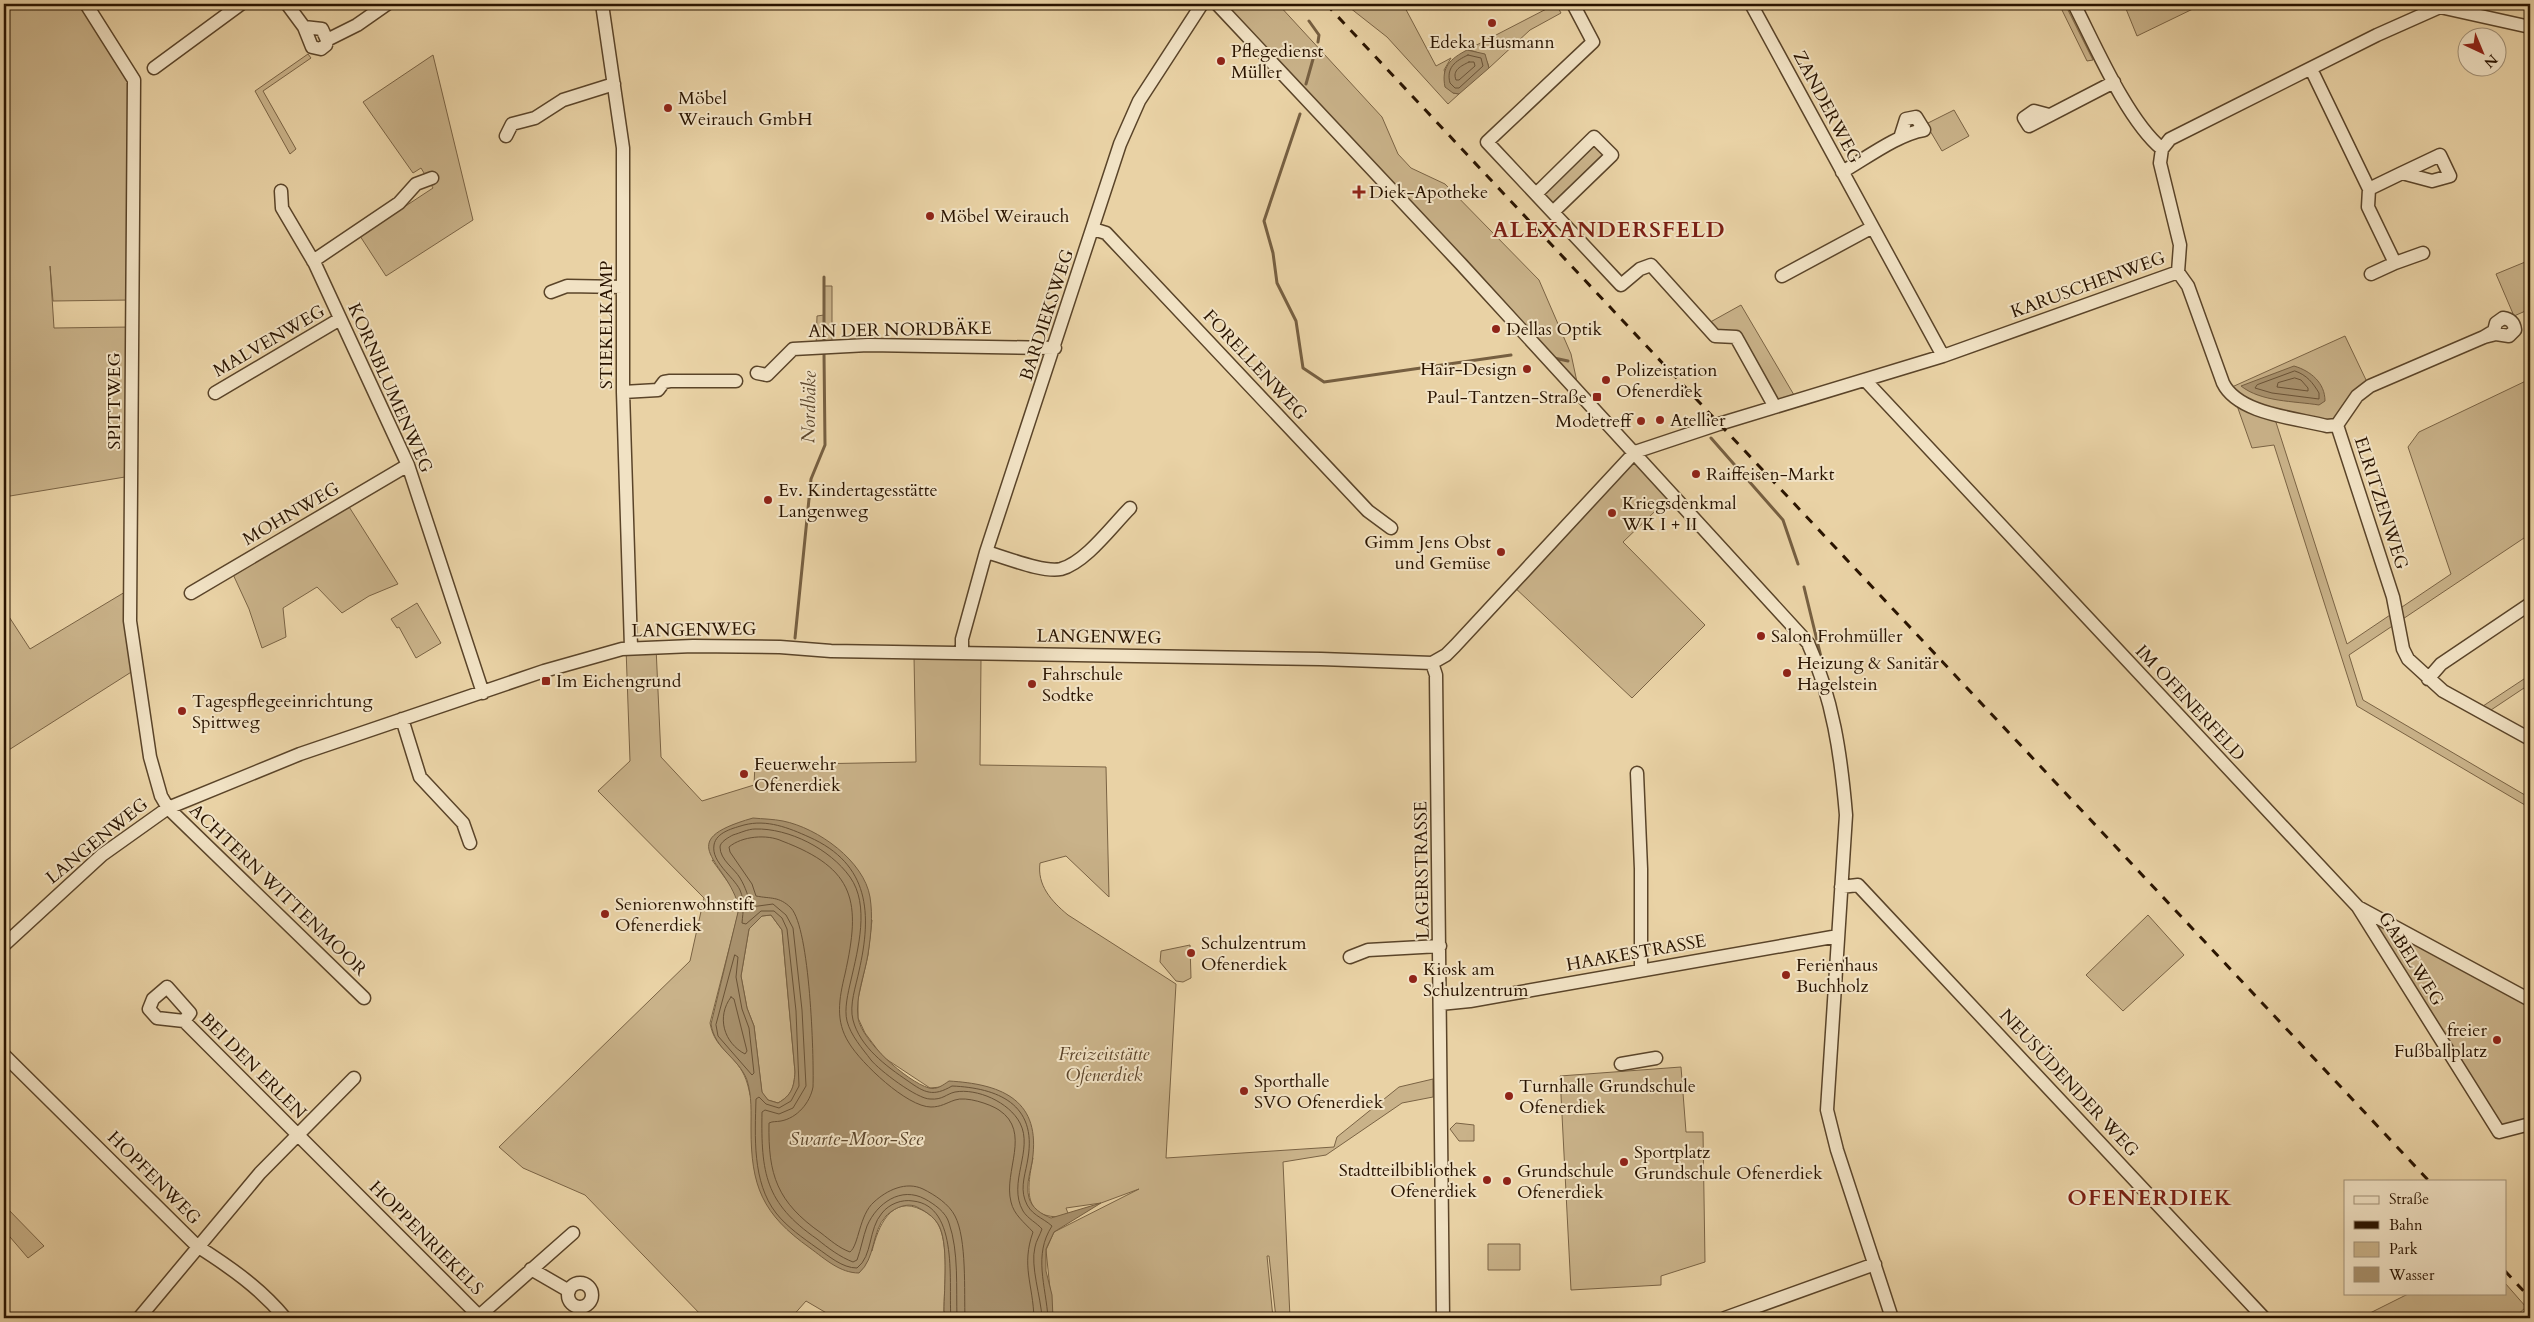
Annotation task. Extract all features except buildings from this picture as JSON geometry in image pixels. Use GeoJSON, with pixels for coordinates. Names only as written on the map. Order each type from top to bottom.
{"type":"FeatureCollection","features":[{"type":"Feature","properties":{"kind":"street","name":"SPITTWEG"},"geometry":{"type":"LineString","coordinates":[[86,4],[134,80],[130,621],[150,758],[161,796],[168,808]]}},
{"type":"Feature","properties":{"kind":"street"},"geometry":{"type":"LineString","coordinates":[[154,68],[241,4]]}},
{"type":"Feature","properties":{"kind":"street"},"geometry":{"type":"LineString","coordinates":[[287,4],[304,27],[312,47],[321,49],[326,46],[327,40],[357,25],[387,4]]}},
{"type":"Feature","properties":{"kind":"street","name":"STIEKELKAMP"},"geometry":{"type":"LineString","coordinates":[[602,4],[622,148],[624,392],[632,647]]}},
{"type":"Feature","properties":{"kind":"street","name":"BARDIEKSWEG"},"geometry":{"type":"LineString","coordinates":[[962,652],[962,639],[986,552],[1055,348],[1120,144],[1138,101],[1202,4]]}},
{"type":"Feature","properties":{"kind":"street"},"geometry":{"type":"LineString","coordinates":[[1217,4],[1635,452],[1808,643],[1828,693],[1842,770],[1846,815],[1827,1110],[1837,1150],[1892,1318]]}},
{"type":"Feature","properties":{"kind":"street"},"geometry":{"type":"LineString","coordinates":[[1573,4],[1593,42],[1487,142],[1622,285],[1640,269],[1652,265],[1715,336],[1736,336],[1775,407]]}},
{"type":"Feature","properties":{"kind":"street","name":"ZANDERWEG"},"geometry":{"type":"LineString","coordinates":[[1751,4],[1871,228],[1943,356]]}},
{"type":"Feature","properties":{"kind":"street"},"geometry":{"type":"LineString","coordinates":[[2074,4],[2114,82],[2147,137],[2162,149],[2170,139],[2377,35],[2440,7],[2454,6],[2530,27]]}},
{"type":"Feature","properties":{"kind":"street"},"geometry":{"type":"LineString","coordinates":[[2311,69],[2369,189],[2368,207],[2395,264]]}},
{"type":"Feature","properties":{"kind":"street"},"geometry":{"type":"LineString","coordinates":[[2049,115],[2114,82]]}},
{"type":"Feature","properties":{"kind":"street"},"geometry":{"type":"LineString","coordinates":[[506,136],[512,124],[535,118],[563,100],[614,84]]}},
{"type":"Feature","properties":{"kind":"street"},"geometry":{"type":"LineString","coordinates":[[1536,194],[1594,136],[1612,155],[1553,212]]}},
{"type":"Feature","properties":{"kind":"street"},"geometry":{"type":"LineString","coordinates":[[1842,172],[1900,138]]}},
{"type":"Feature","properties":{"kind":"street","name":"KARUSCHENWEG"},"geometry":{"type":"LineString","coordinates":[[1635,452],[1943,356],[2178,272],[2180,245],[2160,163],[2162,149]]}},
{"type":"Feature","properties":{"kind":"street"},"geometry":{"type":"LineString","coordinates":[[2369,189],[2402,173]]}},
{"type":"Feature","properties":{"kind":"street"},"geometry":{"type":"LineString","coordinates":[[313,261],[399,204],[416,184],[432,178]]}},
{"type":"Feature","properties":{"kind":"street","name":"KORNBLUMENWEG"},"geometry":{"type":"LineString","coordinates":[[281,191],[282,208],[313,261],[408,465],[483,693]]}},
{"type":"Feature","properties":{"kind":"street"},"geometry":{"type":"LineString","coordinates":[[1782,276],[1871,228]]}},
{"type":"Feature","properties":{"kind":"street","name":"FORELLENWEG"},"geometry":{"type":"LineString","coordinates":[[1093,229],[1106,233],[1368,511],[1391,528]]}},
{"type":"Feature","properties":{"kind":"street"},"geometry":{"type":"LineString","coordinates":[[2371,274],[2423,253]]}},
{"type":"Feature","properties":{"kind":"street","name":"ELRITZENWEG"},"geometry":{"type":"LineString","coordinates":[[2178,272],[2188,286],[2223,383],[2232,397],[2255,408],[2327,426],[2337,425],[2393,597],[2403,649],[2413,666],[2443,691],[2530,739]]}},
{"type":"Feature","properties":{"kind":"street"},"geometry":{"type":"LineString","coordinates":[[551,292],[567,286],[623,286]]}},
{"type":"Feature","properties":{"kind":"street","name":"MALVENWEG"},"geometry":{"type":"LineString","coordinates":[[215,393],[340,319]]}},
{"type":"Feature","properties":{"kind":"street"},"geometry":{"type":"LineString","coordinates":[[2337,425],[2357,396],[2370,386],[2484,337]]}},
{"type":"Feature","properties":{"kind":"street","name":"AN DER NORDBÄKE"},"geometry":{"type":"LineString","coordinates":[[757,373],[767,375],[793,349],[868,345],[1055,348]]}},
{"type":"Feature","properties":{"kind":"street","name":"IM OFENERFELD"},"geometry":{"type":"LineString","coordinates":[[1865,380],[2358,907],[2530,1000]]}},
{"type":"Feature","properties":{"kind":"street"},"geometry":{"type":"LineString","coordinates":[[624,392],[658,390],[664,382],[670,381],[736,381]]}},
{"type":"Feature","properties":{"kind":"street"},"geometry":{"type":"LineString","coordinates":[[1432,663],[1446,655],[1455,646],[1635,452]]}},
{"type":"Feature","properties":{"kind":"street","name":"MOHNWEG"},"geometry":{"type":"LineString","coordinates":[[191,593],[408,465]]}},
{"type":"Feature","properties":{"kind":"street"},"geometry":{"type":"LineString","coordinates":[[986,552],[1040,567],[1060,569],[1079,560],[1130,508]]}},
{"type":"Feature","properties":{"kind":"street"},"geometry":{"type":"LineString","coordinates":[[2428,679],[2441,664],[2530,604]]}},
{"type":"Feature","properties":{"kind":"street","name":"LANGENWEG"},"geometry":{"type":"LineString","coordinates":[[4,945],[102,855],[168,808],[262,768],[402,719],[568,663],[632,647],[780,647],[831,651],[962,652],[1432,663]]}},
{"type":"Feature","properties":{"kind":"street","name":"LAGERSTRASSE"},"geometry":{"type":"LineString","coordinates":[[1432,663],[1436,675],[1443,1318]]}},
{"type":"Feature","properties":{"kind":"street"},"geometry":{"type":"LineString","coordinates":[[402,719],[420,776],[463,824],[470,843]]}},
{"type":"Feature","properties":{"kind":"street"},"geometry":{"type":"LineString","coordinates":[[1637,773],[1641,869],[1641,970]]}},
{"type":"Feature","properties":{"kind":"street","name":"ACHTERN WITTENMOOR"},"geometry":{"type":"LineString","coordinates":[[168,808],[364,998]]}},
{"type":"Feature","properties":{"kind":"street","name":"NEUSÜDENDER WEG"},"geometry":{"type":"LineString","coordinates":[[1841,887],[1858,885],[2264,1318]]}},
{"type":"Feature","properties":{"kind":"street","name":"GABELWEG"},"geometry":{"type":"LineString","coordinates":[[2358,907],[2499,1132],[2530,1124]]}},
{"type":"Feature","properties":{"kind":"street","name":"HAAKESTRASSE"},"geometry":{"type":"LineString","coordinates":[[1440,1004],[1470,1001],[1838,936]]}},
{"type":"Feature","properties":{"kind":"street"},"geometry":{"type":"LineString","coordinates":[[1350,957],[1368,950],[1440,946]]}},
{"type":"Feature","properties":{"kind":"street","name":"BEI DEN ERLEN"},"geometry":{"type":"LineString","coordinates":[[184,1022],[252,1092],[298,1135]]}},
{"type":"Feature","properties":{"kind":"street","name":"HOPFENWEG"},"geometry":{"type":"LineString","coordinates":[[4,1054],[197,1246],[234,1269],[274,1305],[285,1318]]}},
{"type":"Feature","properties":{"kind":"street"},"geometry":{"type":"LineString","coordinates":[[1621,1064],[1656,1058]]}},
{"type":"Feature","properties":{"kind":"street"},"geometry":{"type":"LineString","coordinates":[[139,1318],[197,1246],[260,1173],[354,1078]]}},
{"type":"Feature","properties":{"kind":"street","name":"HOPPENRIEKELS"},"geometry":{"type":"LineString","coordinates":[[298,1135],[479,1316],[573,1233]]}},
{"type":"Feature","properties":{"kind":"street"},"geometry":{"type":"LineString","coordinates":[[1725,1318],[1875,1264]]}},
{"type":"Feature","properties":{"kind":"street"},"geometry":{"type":"LineString","coordinates":[[531,1270],[569,1291]]}},
{"type":"Feature","properties":{"kind":"green space"},"geometry":{"type":"Polygon","coordinates":[[[4,4],[83,4],[132,81],[131,300],[53,301],[50,266],[54,328],[131,327],[131,476],[4,497],[4,4]]]}},
{"type":"Feature","properties":{"kind":"green space"},"geometry":{"type":"Polygon","coordinates":[[[1217,4],[1278,4],[1382,117],[1398,154],[1411,168],[1445,184],[1539,280],[1571,354],[1577,382],[1217,4]]]}},
{"type":"Feature","properties":{"kind":"green space"},"geometry":{"type":"Polygon","coordinates":[[[1345,4],[1403,4],[1436,66],[1451,58],[1444,70],[1453,93],[1459,94],[1448,104],[1387,37],[1345,4]]]}},
{"type":"Feature","properties":{"kind":"green space"},"geometry":{"type":"Polygon","coordinates":[[[1556,4],[1561,13],[1530,30],[1489,68],[1486,60],[1481,55],[1467,50],[1556,4]]]}},
{"type":"Feature","properties":{"kind":"green space"},"geometry":{"type":"Polygon","coordinates":[[[2059,4],[2065,4],[2093,60],[2087,61],[2059,4]]]}},
{"type":"Feature","properties":{"kind":"green space"},"geometry":{"type":"Polygon","coordinates":[[[2124,4],[2198,4],[2199,6],[2137,36],[2124,4]]]}},
{"type":"Feature","properties":{"kind":"green space"},"geometry":{"type":"Polygon","coordinates":[[[308,54],[311,58],[263,91],[296,149],[290,154],[255,91],[308,54]]]}},
{"type":"Feature","properties":{"kind":"green space"},"geometry":{"type":"Polygon","coordinates":[[[433,55],[473,220],[386,276],[360,236],[433,188],[421,168],[413,173],[363,102],[433,55]]]}},
{"type":"Feature","properties":{"kind":"green space"},"geometry":{"type":"Polygon","coordinates":[[[1954,110],[1969,136],[1942,151],[1926,124],[1954,110]]]}},
{"type":"Feature","properties":{"kind":"green space"},"geometry":{"type":"Polygon","coordinates":[[[1594,137],[1612,155],[1553,212],[1536,194],[1594,137]]]}},
{"type":"Feature","properties":{"kind":"green space"},"geometry":{"type":"Polygon","coordinates":[[[2530,260],[2530,309],[2514,316],[2496,274],[2530,260]]]}},
{"type":"Feature","properties":{"kind":"green space"},"geometry":{"type":"Polygon","coordinates":[[[824,286],[832,286],[832,347],[816,348],[817,316],[824,315],[824,286]]]}},
{"type":"Feature","properties":{"kind":"green space"},"geometry":{"type":"Polygon","coordinates":[[[1741,305],[1794,395],[1778,401],[1736,337],[1715,336],[1705,325],[1741,305]]]}},
{"type":"Feature","properties":{"kind":"green space"},"geometry":{"type":"Polygon","coordinates":[[[2345,336],[2367,382],[2335,419],[2326,422],[2257,407],[2232,387],[2345,336]]]}},
{"type":"Feature","properties":{"kind":"green space"},"geometry":{"type":"Polygon","coordinates":[[[2530,379],[2530,534],[2349,655],[2363,700],[2530,798],[2530,808],[2357,706],[2274,445],[2252,448],[2235,400],[2273,413],[2347,644],[2451,574],[2408,447],[2419,432],[2530,379]]]}},
{"type":"Feature","properties":{"kind":"green space"},"geometry":{"type":"Polygon","coordinates":[[[1635,452],[1673,494],[1623,542],[1705,625],[1632,698],[1512,585],[1635,452]]]}},
{"type":"Feature","properties":{"kind":"green space"},"geometry":{"type":"Polygon","coordinates":[[[346,502],[398,584],[369,596],[342,613],[317,587],[283,608],[286,637],[262,648],[249,609],[231,570],[346,502]]]}},
{"type":"Feature","properties":{"kind":"green space"},"geometry":{"type":"Polygon","coordinates":[[[130,589],[136,669],[4,753],[4,609],[30,649],[130,589]]]}},
{"type":"Feature","properties":{"kind":"green space"},"geometry":{"type":"Polygon","coordinates":[[[417,603],[441,643],[416,658],[399,627],[397,628],[391,619],[417,603]]]}},
{"type":"Feature","properties":{"kind":"green space","name":"Freizeitstätte Ofenerdiek"},"geometry":{"type":"Polygon","coordinates":[[[656,647],[661,757],[702,801],[754,785],[755,765],[916,762],[914,657],[981,659],[980,765],[1106,767],[1109,897],[1066,856],[1040,863],[1041,878],[1046,892],[1068,915],[1176,984],[1166,1158],[1334,1147],[1337,1137],[1399,1087],[1433,1079],[1433,1097],[1402,1103],[1326,1155],[1283,1162],[1290,1318],[1276,1318],[1269,1256],[1267,1256],[1273,1318],[1053,1318],[1046,1250],[1054,1232],[1139,1189],[1101,1203],[1066,1208],[1069,1216],[1054,1217],[1043,1214],[1036,1209],[1031,1202],[1029,1193],[1033,1158],[941,1087],[930,1088],[883,1057],[865,1033],[858,1018],[858,999],[868,955],[872,920],[712,860],[736,893],[739,910],[710,1023],[714,1037],[740,1068],[746,1079],[750,1095],[872,1251],[882,1223],[894,1210],[902,1206],[911,1206],[932,1216],[939,1226],[944,1245],[944,1311],[946,1318],[835,1318],[806,1301],[791,1318],[704,1318],[585,1195],[523,1168],[499,1147],[690,961],[704,898],[598,791],[630,761],[626,648],[656,647]]]}},
{"type":"Feature","properties":{"kind":"green space"},"geometry":{"type":"Polygon","coordinates":[[[2530,675],[2530,684],[2485,714],[2477,710],[2530,675]]]}},
{"type":"Feature","properties":{"kind":"green space"},"geometry":{"type":"Polygon","coordinates":[[[2358,907],[2530,1000],[2530,1123],[2499,1132],[2358,907]]]}},
{"type":"Feature","properties":{"kind":"green space"},"geometry":{"type":"Polygon","coordinates":[[[771,915],[782,930],[795,1072],[791,1090],[778,1103],[768,1100],[762,1093],[754,1026],[747,1008],[741,976],[749,929],[762,916],[771,915]]]}},
{"type":"Feature","properties":{"kind":"green space"},"geometry":{"type":"Polygon","coordinates":[[[2148,915],[2184,955],[2123,1011],[2086,975],[2148,915]]]}},
{"type":"Feature","properties":{"kind":"green space"},"geometry":{"type":"Polygon","coordinates":[[[1190,945],[1191,978],[1183,982],[1176,981],[1160,962],[1161,951],[1190,945]]]}},
{"type":"Feature","properties":{"kind":"green space","name":"Sportplatz Grundschule Ofenerdiek"},"geometry":{"type":"Polygon","coordinates":[[[1681,1067],[1686,1132],[1703,1132],[1705,1262],[1661,1276],[1661,1285],[1571,1290],[1560,1076],[1681,1067]]]}},
{"type":"Feature","properties":{"kind":"green space"},"geometry":{"type":"Polygon","coordinates":[[[1456,1123],[1474,1125],[1474,1141],[1459,1141],[1450,1129],[1456,1123]]]}},
{"type":"Feature","properties":{"kind":"green space"},"geometry":{"type":"Polygon","coordinates":[[[4,1205],[44,1246],[28,1258],[4,1230],[4,1205]]]}},
{"type":"Feature","properties":{"kind":"green space"},"geometry":{"type":"Polygon","coordinates":[[[1488,1244],[1520,1244],[1520,1270],[1488,1270],[1488,1244]]]}},
{"type":"Feature","properties":{"kind":"green space"},"geometry":{"type":"Polygon","coordinates":[[[2506,1284],[2526,1307],[2514,1318],[2362,1317],[2408,1294],[2506,1294],[2506,1284]]]}},
{"type":"Feature","properties":{"kind":"water"},"geometry":{"type":"Polygon","coordinates":[[[1467,50],[1485,54],[1489,68],[1459,94],[1453,93],[1445,87],[1444,74],[1448,64],[1467,50]]]}},
{"type":"Feature","properties":{"kind":"water"},"geometry":{"type":"Polygon","coordinates":[[[2294,366],[2306,371],[2320,383],[2325,401],[2319,405],[2278,400],[2258,395],[2241,386],[2294,366]]]}},
{"type":"Feature","properties":{"kind":"water","name":"Swarte-Moor-See"},"geometry":{"type":"Polygon","coordinates":[[[753,818],[783,821],[811,831],[837,848],[849,859],[859,871],[866,884],[871,904],[870,940],[857,1010],[861,1027],[868,1038],[897,1069],[920,1084],[929,1088],[935,1088],[949,1081],[984,1086],[1012,1098],[1022,1107],[1029,1120],[1033,1136],[1033,1155],[1028,1181],[1029,1198],[1032,1205],[1040,1213],[1051,1218],[1101,1203],[1054,1232],[1046,1249],[1046,1271],[1052,1295],[1053,1318],[946,1318],[944,1311],[944,1242],[938,1224],[926,1212],[917,1207],[909,1205],[901,1207],[886,1216],[881,1222],[868,1260],[859,1273],[845,1271],[827,1261],[794,1235],[770,1210],[762,1197],[753,1167],[749,1086],[743,1072],[717,1040],[711,1024],[739,908],[733,891],[710,854],[709,844],[714,835],[728,827],[753,818]],[[771,915],[762,916],[749,929],[741,976],[747,1008],[754,1026],[762,1092],[768,1100],[778,1103],[791,1090],[795,1072],[782,930],[771,915]]]}},
{"type":"Feature","properties":{"kind":"waterway"},"geometry":{"type":"LineString","coordinates":[[1309,21],[1319,35],[1318,42]]}},
{"type":"Feature","properties":{"kind":"waterway"},"geometry":{"type":"LineString","coordinates":[[1306,84],[1315,52]]}},
{"type":"Feature","properties":{"kind":"waterway"},"geometry":{"type":"LineString","coordinates":[[1300,114],[1264,221],[1273,253],[1277,283],[1296,321],[1303,368],[1324,382],[1511,355]]}},
{"type":"Feature","properties":{"kind":"waterway","name":"Nordbäke"},"geometry":{"type":"LineString","coordinates":[[824,277],[824,343]]}},
{"type":"Feature","properties":{"kind":"waterway","name":"Nordbäke"},"geometry":{"type":"LineString","coordinates":[[795,638],[811,479],[825,445],[824,353]]}},
{"type":"Feature","properties":{"kind":"waterway"},"geometry":{"type":"LineString","coordinates":[[1554,358],[1568,361]]}},
{"type":"Feature","properties":{"kind":"waterway"},"geometry":{"type":"LineString","coordinates":[[1711,438],[1783,520],[1798,564]]}},
{"type":"Feature","properties":{"kind":"waterway"},"geometry":{"type":"LineString","coordinates":[[1804,587],[1823,665]]}},
{"type":"Feature","properties":{"kind":"railway"},"geometry":{"type":"LineString","coordinates":[[1326,4],[2428,1180]]}},
{"type":"Feature","properties":{"kind":"railway"},"geometry":{"type":"LineString","coordinates":[[2506,1272],[2530,1298]]}},
{"type":"Feature","properties":{"kind":"place","name":"Edeka Husmann"},"geometry":{"type":"Point","coordinates":[1492,23]}},
{"type":"Feature","properties":{"kind":"place","name":"Pflegedienst Müller"},"geometry":{"type":"Point","coordinates":[1221,61]}},
{"type":"Feature","properties":{"kind":"place","name":"Möbel Weirauch GmbH"},"geometry":{"type":"Point","coordinates":[668,108]}},
{"type":"Feature","properties":{"kind":"place","name":"Diek-Apotheke"},"geometry":{"type":"Point","coordinates":[1359,192]}},
{"type":"Feature","properties":{"kind":"place","name":"Möbel Weirauch"},"geometry":{"type":"Point","coordinates":[930,216]}},
{"type":"Feature","properties":{"kind":"place","name":"Dellas Optik"},"geometry":{"type":"Point","coordinates":[1496,329]}},
{"type":"Feature","properties":{"kind":"place","name":"Hair-Design"},"geometry":{"type":"Point","coordinates":[1527,369]}},
{"type":"Feature","properties":{"kind":"place","name":"Polizeistation Ofenerdiek"},"geometry":{"type":"Point","coordinates":[1606,380]}},
{"type":"Feature","properties":{"kind":"place","name":"Paul-Tantzen-Straße"},"geometry":{"type":"Point","coordinates":[1597,397]}},
{"type":"Feature","properties":{"kind":"place","name":"Atellier"},"geometry":{"type":"Point","coordinates":[1660,420]}},
{"type":"Feature","properties":{"kind":"place","name":"Modetreff"},"geometry":{"type":"Point","coordinates":[1641,421]}},
{"type":"Feature","properties":{"kind":"place","name":"Raiffeisen-Markt"},"geometry":{"type":"Point","coordinates":[1696,474]}},
{"type":"Feature","properties":{"kind":"place","name":"Ev. Kindertagesstätte Langenweg"},"geometry":{"type":"Point","coordinates":[768,500]}},
{"type":"Feature","properties":{"kind":"place","name":"Kriegsdenkmal WK I + II"},"geometry":{"type":"Point","coordinates":[1612,513]}},
{"type":"Feature","properties":{"kind":"place","name":"Gimm Jens Obst und Gemüse"},"geometry":{"type":"Point","coordinates":[1501,552]}},
{"type":"Feature","properties":{"kind":"place","name":"Salon Frohmüller"},"geometry":{"type":"Point","coordinates":[1761,636]}},
{"type":"Feature","properties":{"kind":"place","name":"Heizung & Sanitär Hagelstein"},"geometry":{"type":"Point","coordinates":[1787,673]}},
{"type":"Feature","properties":{"kind":"place","name":"Im Eichengrund"},"geometry":{"type":"Point","coordinates":[546,681]}},
{"type":"Feature","properties":{"kind":"place","name":"Fahrschule Sodtke"},"geometry":{"type":"Point","coordinates":[1032,684]}},
{"type":"Feature","properties":{"kind":"place","name":"Tagespflegeeinrichtung Spittweg"},"geometry":{"type":"Point","coordinates":[182,711]}},
{"type":"Feature","properties":{"kind":"place","name":"Feuerwehr Ofenerdiek"},"geometry":{"type":"Point","coordinates":[744,774]}},
{"type":"Feature","properties":{"kind":"place","name":"Seniorenwohnstift Ofenerdiek"},"geometry":{"type":"Point","coordinates":[605,914]}},
{"type":"Feature","properties":{"kind":"place","name":"Schulzentrum Ofenerdiek"},"geometry":{"type":"Point","coordinates":[1191,953]}},
{"type":"Feature","properties":{"kind":"place","name":"Ferienhaus Buchholz"},"geometry":{"type":"Point","coordinates":[1786,975]}},
{"type":"Feature","properties":{"kind":"place","name":"Kiosk am Schulzentrum"},"geometry":{"type":"Point","coordinates":[1413,979]}},
{"type":"Feature","properties":{"kind":"place","name":"freier Fußballplatz"},"geometry":{"type":"Point","coordinates":[2497,1040]}},
{"type":"Feature","properties":{"kind":"place","name":"Sporthalle SVO Ofenerdiek"},"geometry":{"type":"Point","coordinates":[1244,1091]}},
{"type":"Feature","properties":{"kind":"place","name":"Turnhalle Grundschule Ofenerdiek"},"geometry":{"type":"Point","coordinates":[1509,1096]}},
{"type":"Feature","properties":{"kind":"place","name":"Sportplatz Grundschule Ofenerdiek"},"geometry":{"type":"Point","coordinates":[1624,1162]}},
{"type":"Feature","properties":{"kind":"place","name":"Stadtteilbibliothek Ofenerdiek"},"geometry":{"type":"Point","coordinates":[1487,1180]}},
{"type":"Feature","properties":{"kind":"place","name":"Grundschule Ofenerdiek"},"geometry":{"type":"Point","coordinates":[1507,1181]}},
{"type":"Feature","properties":{"kind":"district","name":"ALEXANDERSFELD"},"geometry":{"type":"Point","coordinates":[1609,230]}},
{"type":"Feature","properties":{"kind":"district","name":"OFENERDIEK"},"geometry":{"type":"Point","coordinates":[2150,1198]}}]}
